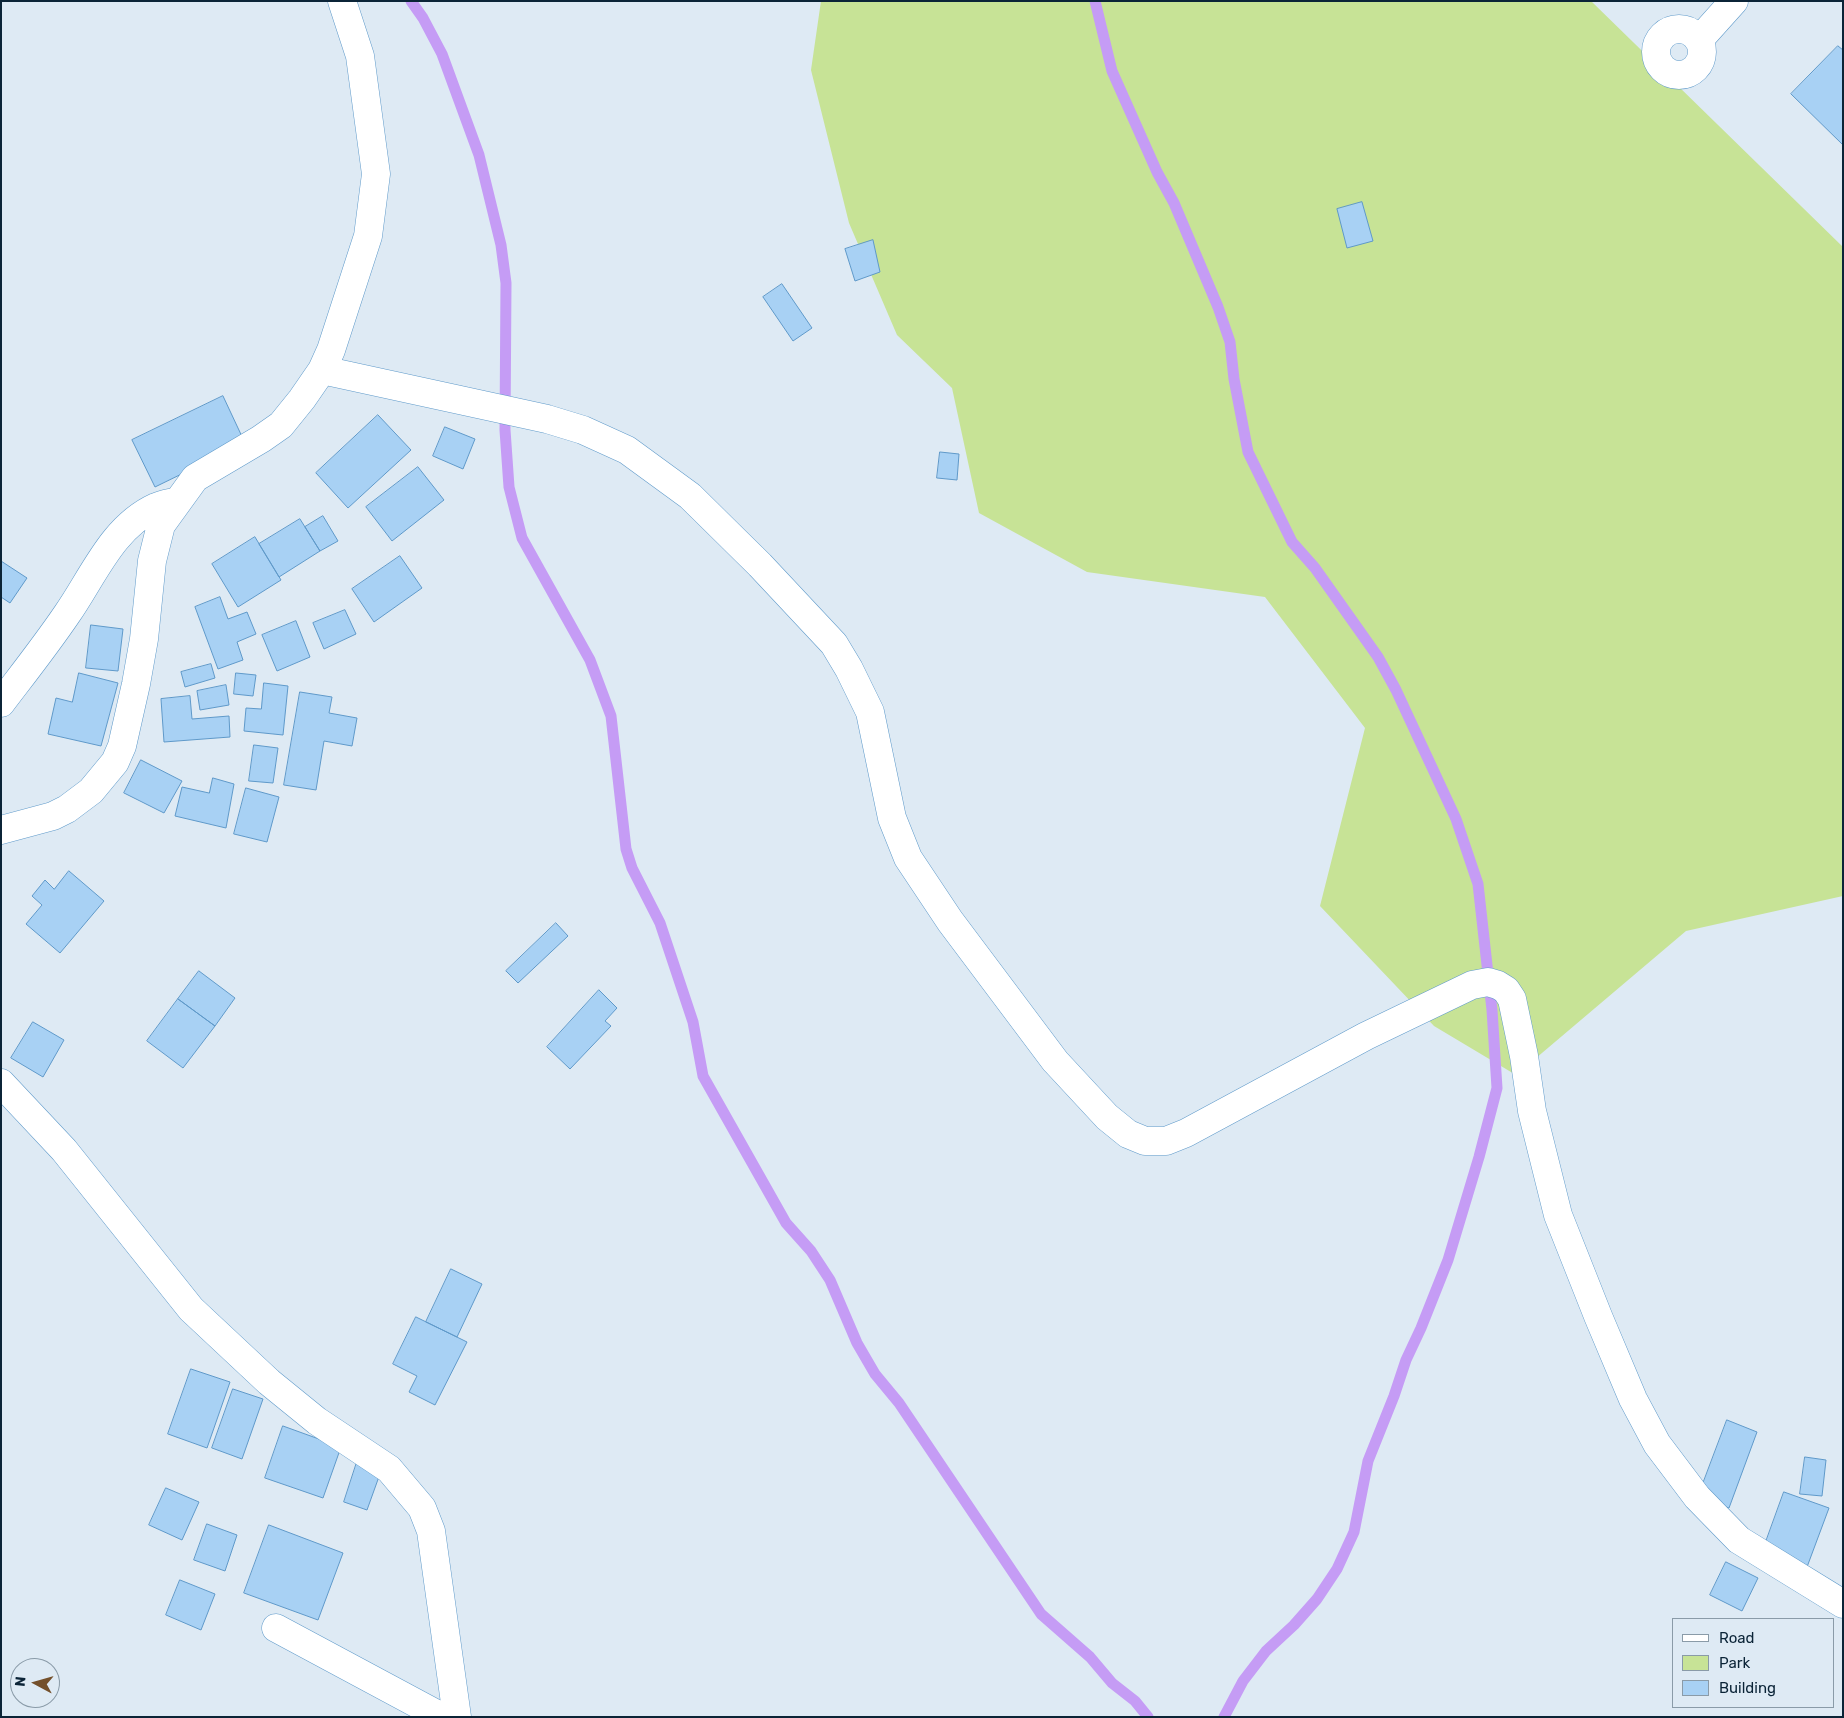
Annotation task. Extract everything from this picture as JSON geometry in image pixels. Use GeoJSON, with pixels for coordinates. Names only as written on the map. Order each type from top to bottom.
{"type":"FeatureCollection","features":[{"type":"Feature","properties":{"kind":"street"},"geometry":{"type":"LineString","coordinates":[[1,830],[53,816],[66,810],[91,791],[115,762],[122,746],[136,684],[144,639],[155,544],[161,525],[195,478],[262,440],[281,425],[322,370],[331,350],[368,236],[376,174],[360,56],[342,1]]}},
{"type":"Feature","properties":{"kind":"street"},"geometry":{"type":"LineString","coordinates":[[1699,40],[1734,1]]}},
{"type":"Feature","properties":{"kind":"street"},"geometry":{"type":"LineString","coordinates":[[322,370],[547,418],[583,430],[627,450],[690,496],[760,565],[834,644],[849,669],[870,712],[892,818],[908,858],[950,920],[1056,1061],[1107,1118],[1128,1134],[1145,1141],[1166,1141],[1186,1133],[1366,1036],[1472,985],[1488,982],[1506,990],[1512,999],[1524,1056],[1532,1111],[1558,1215],[1633,1399],[1658,1444],[1697,1497],[1739,1540],[1843,1604]]}},
{"type":"Feature","properties":{"kind":"street"},"geometry":{"type":"LineString","coordinates":[[1,703],[68,614],[108,550],[128,525],[144,513],[158,506],[178,501]]}},
{"type":"Feature","properties":{"kind":"street"},"geometry":{"type":"LineString","coordinates":[[1,1083],[64,1150],[192,1309],[276,1388],[317,1421],[388,1469],[422,1508],[431,1531],[457,1717]]}},
{"type":"Feature","properties":{"kind":"street"},"geometry":{"type":"LineString","coordinates":[[276,1628],[442,1717]]}},
{"type":"Feature","properties":{"kind":"green space"},"geometry":{"type":"Polygon","coordinates":[[[821,1],[1591,1],[1843,247],[1843,896],[1686,931],[1516,1075],[1434,1026],[1320,906],[1365,728],[1265,597],[1087,572],[979,513],[952,388],[897,335],[849,223],[811,70],[821,1]]]}},
{"type":"Feature","properties":{"kind":"building"},"geometry":{"type":"Polygon","coordinates":[[[1838,46],[1843,50],[1843,145],[1791,94],[1838,46]]]}},
{"type":"Feature","properties":{"kind":"building"},"geometry":{"type":"Polygon","coordinates":[[[1362,202],[1373,241],[1347,248],[1337,209],[1362,202]]]}},
{"type":"Feature","properties":{"kind":"building"},"geometry":{"type":"Polygon","coordinates":[[[873,240],[880,272],[855,281],[845,249],[873,240]]]}},
{"type":"Feature","properties":{"kind":"building"},"geometry":{"type":"Polygon","coordinates":[[[782,284],[812,328],[793,341],[763,297],[782,284]]]}},
{"type":"Feature","properties":{"kind":"building"},"geometry":{"type":"Polygon","coordinates":[[[223,396],[245,443],[155,487],[132,440],[223,396]]]}},
{"type":"Feature","properties":{"kind":"building"},"geometry":{"type":"Polygon","coordinates":[[[378,415],[411,450],[348,508],[316,473],[378,415]]]}},
{"type":"Feature","properties":{"kind":"building"},"geometry":{"type":"Polygon","coordinates":[[[445,427],[475,439],[463,469],[433,456],[445,427]]]}},
{"type":"Feature","properties":{"kind":"building"},"geometry":{"type":"Polygon","coordinates":[[[940,452],[959,454],[957,480],[937,478],[940,452]]]}},
{"type":"Feature","properties":{"kind":"building"},"geometry":{"type":"Polygon","coordinates":[[[418,467],[444,500],[392,541],[366,507],[418,467]]]}},
{"type":"Feature","properties":{"kind":"building"},"geometry":{"type":"Polygon","coordinates":[[[323,516],[338,541],[320,551],[305,527],[323,516]]]}},
{"type":"Feature","properties":{"kind":"building"},"geometry":{"type":"Polygon","coordinates":[[[300,519],[320,551],[279,577],[259,544],[300,519]]]}},
{"type":"Feature","properties":{"kind":"building"},"geometry":{"type":"Polygon","coordinates":[[[255,537],[281,580],[238,607],[212,564],[255,537]]]}},
{"type":"Feature","properties":{"kind":"building"},"geometry":{"type":"Polygon","coordinates":[[[400,556],[422,588],[374,622],[352,589],[400,556]]]}},
{"type":"Feature","properties":{"kind":"building"},"geometry":{"type":"Polygon","coordinates":[[[1,561],[27,578],[10,603],[1,597],[1,561]]]}},
{"type":"Feature","properties":{"kind":"building"},"geometry":{"type":"Polygon","coordinates":[[[220,597],[228,619],[247,612],[256,634],[237,642],[243,660],[218,669],[195,607],[220,597]]]}},
{"type":"Feature","properties":{"kind":"building"},"geometry":{"type":"Polygon","coordinates":[[[345,610],[356,634],[324,649],[313,623],[345,610]]]}},
{"type":"Feature","properties":{"kind":"building"},"geometry":{"type":"Polygon","coordinates":[[[296,621],[310,657],[277,671],[262,635],[296,621]]]}},
{"type":"Feature","properties":{"kind":"building"},"geometry":{"type":"Polygon","coordinates":[[[91,625],[123,629],[118,671],[86,668],[91,625]]]}},
{"type":"Feature","properties":{"kind":"building"},"geometry":{"type":"Polygon","coordinates":[[[211,664],[215,678],[185,687],[181,672],[211,664]]]}},
{"type":"Feature","properties":{"kind":"building"},"geometry":{"type":"Polygon","coordinates":[[[79,673],[118,683],[101,746],[48,734],[56,698],[72,702],[79,673]]]}},
{"type":"Feature","properties":{"kind":"building"},"geometry":{"type":"Polygon","coordinates":[[[236,673],[256,675],[253,696],[234,694],[236,673]]]}},
{"type":"Feature","properties":{"kind":"building"},"geometry":{"type":"Polygon","coordinates":[[[264,683],[288,686],[283,735],[244,731],[246,708],[261,709],[264,683]]]}},
{"type":"Feature","properties":{"kind":"building"},"geometry":{"type":"Polygon","coordinates":[[[226,685],[229,705],[200,710],[197,691],[226,685]]]}},
{"type":"Feature","properties":{"kind":"building"},"geometry":{"type":"Polygon","coordinates":[[[300,692],[332,697],[329,713],[357,718],[352,746],[324,741],[316,790],[284,785],[300,692]]]}},
{"type":"Feature","properties":{"kind":"building"},"geometry":{"type":"Polygon","coordinates":[[[190,696],[192,719],[229,716],[230,737],[164,742],[161,699],[190,696]]]}},
{"type":"Feature","properties":{"kind":"building"},"geometry":{"type":"Polygon","coordinates":[[[254,745],[278,748],[273,783],[249,781],[254,745]]]}},
{"type":"Feature","properties":{"kind":"building"},"geometry":{"type":"Polygon","coordinates":[[[141,760],[182,781],[164,813],[124,793],[141,760]]]}},
{"type":"Feature","properties":{"kind":"building"},"geometry":{"type":"Polygon","coordinates":[[[213,778],[234,784],[226,828],[175,816],[182,787],[209,793],[213,778]]]}},
{"type":"Feature","properties":{"kind":"building"},"geometry":{"type":"Polygon","coordinates":[[[246,788],[279,797],[267,842],[234,834],[246,788]]]}},
{"type":"Feature","properties":{"kind":"building"},"geometry":{"type":"Polygon","coordinates":[[[69,871],[104,901],[60,953],[26,924],[42,905],[32,896],[45,880],[54,889],[69,871]]]}},
{"type":"Feature","properties":{"kind":"building"},"geometry":{"type":"Polygon","coordinates":[[[556,923],[568,936],[518,983],[506,971],[556,923]]]}},
{"type":"Feature","properties":{"kind":"building"},"geometry":{"type":"Polygon","coordinates":[[[199,971],[235,998],[215,1026],[178,999],[199,971]]]}},
{"type":"Feature","properties":{"kind":"building"},"geometry":{"type":"Polygon","coordinates":[[[599,990],[617,1008],[605,1021],[611,1026],[570,1069],[547,1047],[599,990]]]}},
{"type":"Feature","properties":{"kind":"building"},"geometry":{"type":"Polygon","coordinates":[[[178,999],[215,1026],[183,1068],[147,1041],[178,999]]]}},
{"type":"Feature","properties":{"kind":"building"},"geometry":{"type":"Polygon","coordinates":[[[33,1022],[64,1040],[43,1077],[11,1058],[33,1022]]]}},
{"type":"Feature","properties":{"kind":"building"},"geometry":{"type":"Polygon","coordinates":[[[451,1269],[482,1284],[457,1337],[426,1322],[451,1269]]]}},
{"type":"Feature","properties":{"kind":"building"},"geometry":{"type":"Polygon","coordinates":[[[416,1317],[467,1342],[435,1405],[409,1392],[417,1376],[393,1364],[416,1317]]]}},
{"type":"Feature","properties":{"kind":"building"},"geometry":{"type":"Polygon","coordinates":[[[191,1369],[230,1382],[207,1448],[168,1434],[191,1369]]]}},
{"type":"Feature","properties":{"kind":"building"},"geometry":{"type":"Polygon","coordinates":[[[233,1389],[263,1399],[242,1459],[212,1448],[233,1389]]]}},
{"type":"Feature","properties":{"kind":"building"},"geometry":{"type":"Polygon","coordinates":[[[1727,1420],[1757,1432],[1729,1508],[1698,1497],[1727,1420]]]}},
{"type":"Feature","properties":{"kind":"building"},"geometry":{"type":"Polygon","coordinates":[[[283,1426],[341,1447],[323,1498],[265,1478],[283,1426]]]}},
{"type":"Feature","properties":{"kind":"building"},"geometry":{"type":"Polygon","coordinates":[[[1805,1457],[1826,1460],[1822,1496],[1800,1494],[1805,1457]]]}},
{"type":"Feature","properties":{"kind":"building"},"geometry":{"type":"Polygon","coordinates":[[[357,1462],[381,1471],[367,1510],[344,1502],[357,1462]]]}},
{"type":"Feature","properties":{"kind":"building"},"geometry":{"type":"Polygon","coordinates":[[[166,1488],[199,1502],[182,1540],[149,1525],[166,1488]]]}},
{"type":"Feature","properties":{"kind":"building"},"geometry":{"type":"Polygon","coordinates":[[[1784,1492],[1829,1508],[1807,1567],[1763,1550],[1784,1492]]]}},
{"type":"Feature","properties":{"kind":"building"},"geometry":{"type":"Polygon","coordinates":[[[207,1524],[237,1535],[225,1571],[194,1560],[207,1524]]]}},
{"type":"Feature","properties":{"kind":"building"},"geometry":{"type":"Polygon","coordinates":[[[269,1525],[343,1553],[318,1620],[244,1593],[269,1525]]]}},
{"type":"Feature","properties":{"kind":"building"},"geometry":{"type":"Polygon","coordinates":[[[1726,1562],[1758,1578],[1742,1611],[1710,1595],[1726,1562]]]}},
{"type":"Feature","properties":{"kind":"building"},"geometry":{"type":"Polygon","coordinates":[[[180,1580],[215,1594],[201,1630],[166,1615],[180,1580]]]}},
{"type":"Feature","properties":{"kind":"waterway"},"geometry":{"type":"LineString","coordinates":[[411,1],[423,18],[442,54],[479,155],[501,245],[506,283],[505,430],[509,487],[522,538],[590,660],[611,716],[626,849],[632,868],[660,923],[693,1022],[703,1076],[786,1223],[811,1251],[830,1280],[857,1343],[875,1374],[899,1403],[1041,1614],[1090,1657],[1112,1683],[1135,1701],[1148,1717]]}},
{"type":"Feature","properties":{"kind":"waterway"},"geometry":{"type":"LineString","coordinates":[[1095,1],[1112,71],[1157,172],[1174,203],[1218,307],[1230,342],[1234,379],[1248,452],[1292,542],[1315,568],[1378,657],[1396,690],[1456,819],[1478,884],[1492,1010],[1497,1088],[1479,1157],[1448,1260],[1406,1360],[1368,1461],[1354,1532],[1337,1569],[1317,1599],[1294,1625],[1266,1651],[1243,1681],[1224,1717]]}}]}
